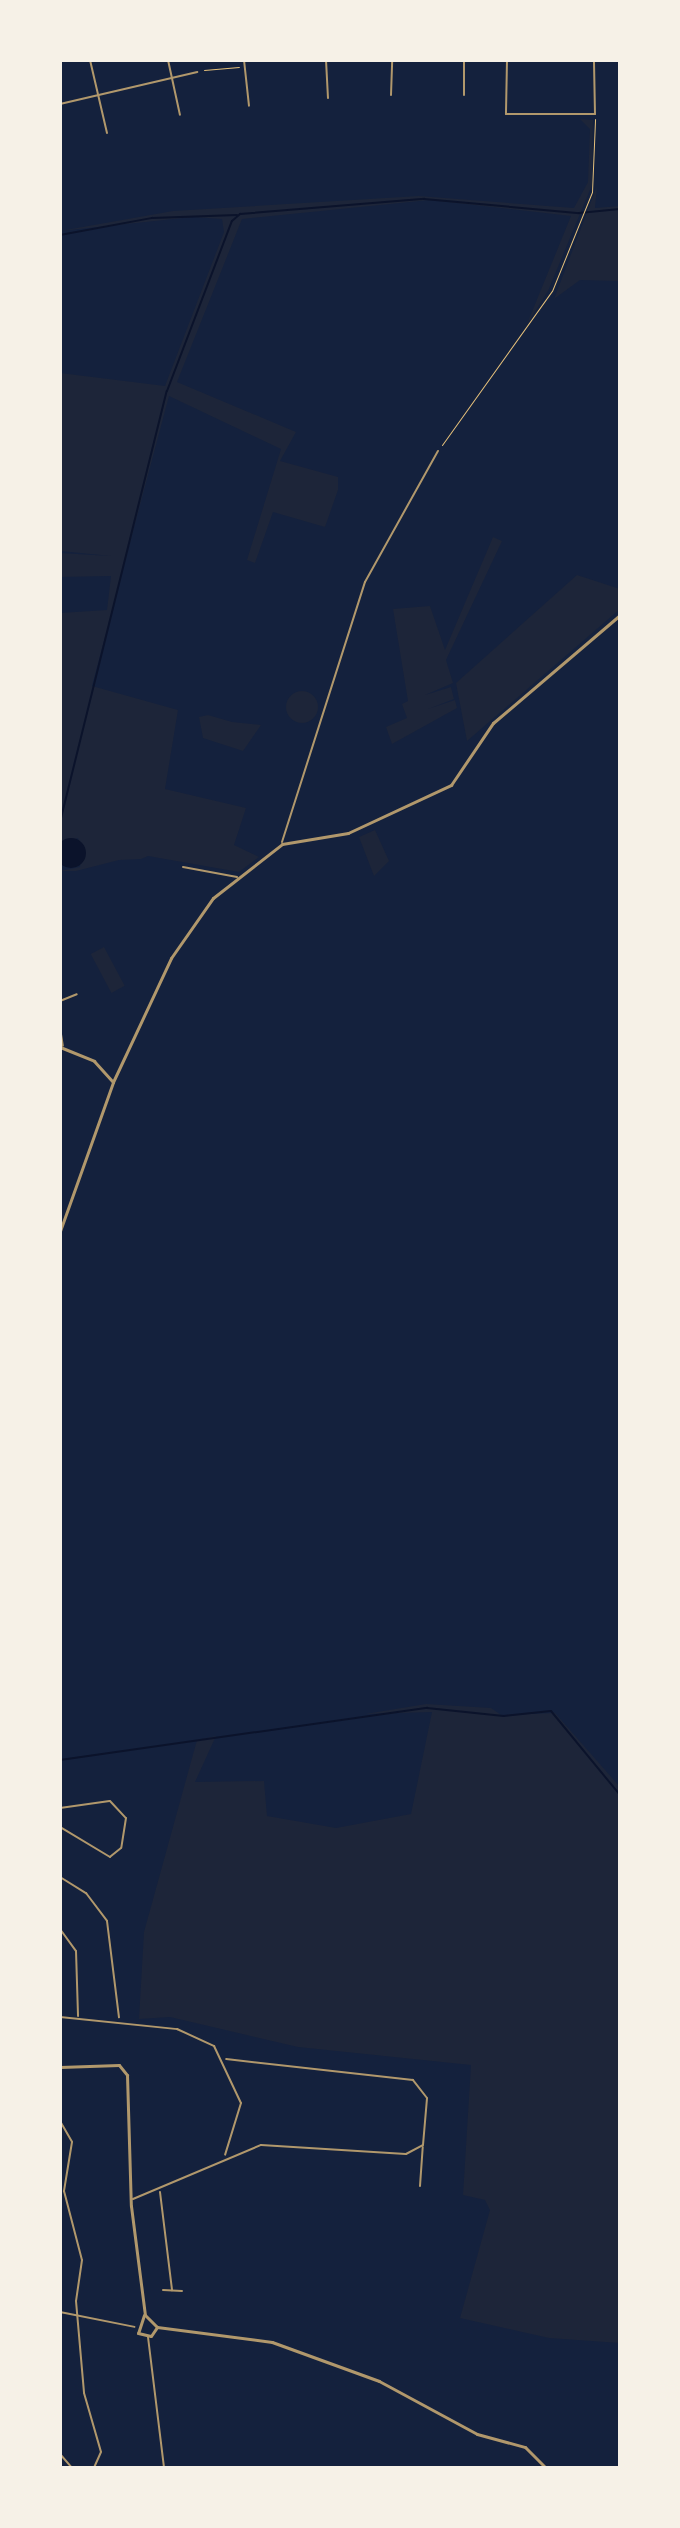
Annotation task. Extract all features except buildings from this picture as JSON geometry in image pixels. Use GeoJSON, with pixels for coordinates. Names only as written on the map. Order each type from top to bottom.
{"type":"FeatureCollection","features":[{"type":"Feature","properties":{"kind":"street"},"geometry":{"type":"LineString","coordinates":[[90,60],[107,133]]}},
{"type":"Feature","properties":{"kind":"street"},"geometry":{"type":"LineString","coordinates":[[168,60],[180,115]]}},
{"type":"Feature","properties":{"kind":"street"},"geometry":{"type":"LineString","coordinates":[[244,60],[249,106]]}},
{"type":"Feature","properties":{"kind":"street"},"geometry":{"type":"LineString","coordinates":[[326,60],[328,98]]}},
{"type":"Feature","properties":{"kind":"street"},"geometry":{"type":"LineString","coordinates":[[391,95],[392,60]]}},
{"type":"Feature","properties":{"kind":"street"},"geometry":{"type":"LineString","coordinates":[[464,60],[464,95]]}},
{"type":"Feature","properties":{"kind":"street"},"geometry":{"type":"LineString","coordinates":[[507,60],[506,114],[595,114],[594,60]]}},
{"type":"Feature","properties":{"kind":"street"},"geometry":{"type":"LineString","coordinates":[[239,67],[245,67]]}},
{"type":"Feature","properties":{"kind":"street"},"geometry":{"type":"LineString","coordinates":[[60,104],[197,72]]}},
{"type":"Feature","properties":{"kind":"street"},"geometry":{"type":"LineString","coordinates":[[282,844],[349,624],[412,489],[438,451]]}},
{"type":"Feature","properties":{"kind":"street"},"geometry":{"type":"LineString","coordinates":[[60,1231],[113,1082],[183,937],[238,877],[282,844],[348,833],[435,796],[493,723],[620,615]]}},
{"type":"Feature","properties":{"kind":"street"},"geometry":{"type":"LineString","coordinates":[[183,867],[238,877]]}},
{"type":"Feature","properties":{"kind":"street"},"geometry":{"type":"LineString","coordinates":[[60,1001],[77,994]]}},
{"type":"Feature","properties":{"kind":"street"},"geometry":{"type":"LineString","coordinates":[[60,1028],[61,1047],[94,1061],[113,1082]]}},
{"type":"Feature","properties":{"kind":"street"},"geometry":{"type":"LineString","coordinates":[[60,1808],[110,1801],[126,1818],[121,1848],[110,1857],[60,1827]]}},
{"type":"Feature","properties":{"kind":"street"},"geometry":{"type":"LineString","coordinates":[[60,1877],[86,1893],[107,1921],[119,2019]]}},
{"type":"Feature","properties":{"kind":"street"},"geometry":{"type":"LineString","coordinates":[[60,1929],[76,1951],[78,2017]]}},
{"type":"Feature","properties":{"kind":"street"},"geometry":{"type":"LineString","coordinates":[[60,2017],[119,2019],[192,2033],[226,2059],[413,2080],[427,2098],[420,2186]]}},
{"type":"Feature","properties":{"kind":"street"},"geometry":{"type":"LineString","coordinates":[[224,2158],[241,2103],[226,2059]]}},
{"type":"Feature","properties":{"kind":"street"},"geometry":{"type":"LineString","coordinates":[[60,2067],[124,2069],[131,2199],[145,2315],[157,2327],[237,2332],[379,2381],[477,2434],[525,2447],[546,2468]]}},
{"type":"Feature","properties":{"kind":"street"},"geometry":{"type":"LineString","coordinates":[[60,2121],[72,2142],[64,2191],[82,2260],[80,2319],[84,2393],[101,2452],[94,2468]]}},
{"type":"Feature","properties":{"kind":"street"},"geometry":{"type":"LineString","coordinates":[[131,2199],[160,2191],[224,2158],[271,2143],[398,2154],[423,2145]]}},
{"type":"Feature","properties":{"kind":"street"},"geometry":{"type":"LineString","coordinates":[[160,2191],[170,2228],[172,2290]]}},
{"type":"Feature","properties":{"kind":"street"},"geometry":{"type":"LineString","coordinates":[[163,2290],[182,2291]]}},
{"type":"Feature","properties":{"kind":"street"},"geometry":{"type":"LineString","coordinates":[[60,2312],[80,2319],[135,2327],[148,2337],[164,2468]]}},
{"type":"Feature","properties":{"kind":"street"},"geometry":{"type":"LineString","coordinates":[[135,2327],[145,2315]]}},
{"type":"Feature","properties":{"kind":"street"},"geometry":{"type":"LineString","coordinates":[[148,2337],[157,2327]]}},
{"type":"Feature","properties":{"kind":"street"},"geometry":{"type":"LineString","coordinates":[[60,2454],[72,2468]]}},
{"type":"Feature","properties":{"kind":"path"},"geometry":{"type":"LineString","coordinates":[[197,72],[239,67]]}},
{"type":"Feature","properties":{"kind":"path"},"geometry":{"type":"LineString","coordinates":[[438,451],[535,321],[586,209],[596,171],[595,114]]}},
{"type":"Feature","properties":{"kind":"shaded area"},"geometry":{"type":"Polygon","coordinates":[[[580,119],[593,120],[592,185],[548,291],[527,324],[571,216],[430,200],[242,219],[177,382],[296,432],[280,461],[338,477],[338,490],[325,527],[273,512],[255,563],[247,560],[281,449],[169,396],[92,686],[178,710],[165,789],[246,808],[234,845],[259,857],[239,872],[148,856],[76,871],[60,871],[80,867],[82,850],[78,838],[60,845],[60,613],[107,610],[111,576],[60,577],[60,553],[111,556],[60,551],[60,373],[165,386],[224,232],[222,219],[193,217],[60,231],[173,211],[419,196],[574,208],[588,182],[590,129],[580,119]]]}},
{"type":"Feature","properties":{"kind":"shaded area"},"geometry":{"type":"Polygon","coordinates":[[[597,186],[595,208],[620,206],[620,281],[580,280],[554,299],[597,186]]]}},
{"type":"Feature","properties":{"kind":"shaded area"},"geometry":{"type":"Polygon","coordinates":[[[493,537],[502,541],[446,660],[453,683],[425,695],[451,687],[454,699],[428,709],[455,700],[457,708],[392,744],[386,727],[407,718],[402,704],[408,701],[393,609],[430,606],[445,650],[493,537]]]}},
{"type":"Feature","properties":{"kind":"shaded area"},"geometry":{"type":"Polygon","coordinates":[[[577,575],[620,589],[620,609],[467,741],[456,683],[577,575]]]}},
{"type":"Feature","properties":{"kind":"shaded area"},"geometry":{"type":"Polygon","coordinates":[[[302,691],[313,696],[318,707],[313,718],[302,723],[291,718],[286,707],[291,696],[302,691]]]}},
{"type":"Feature","properties":{"kind":"shaded area"},"geometry":{"type":"Polygon","coordinates":[[[208,715],[232,722],[261,725],[243,751],[203,738],[199,717],[208,715]]]}},
{"type":"Feature","properties":{"kind":"shaded area"},"geometry":{"type":"Polygon","coordinates":[[[375,830],[389,861],[374,876],[359,837],[375,830]]]}},
{"type":"Feature","properties":{"kind":"shaded area"},"geometry":{"type":"Polygon","coordinates":[[[71,838],[77,839],[85,847],[85,859],[77,867],[71,868],[65,867],[57,859],[56,853],[57,847],[65,839],[71,838]]]}},
{"type":"Feature","properties":{"kind":"shaded area"},"geometry":{"type":"Polygon","coordinates":[[[104,947],[125,986],[111,993],[91,954],[104,947]]]}},
{"type":"Feature","properties":{"kind":"shaded area"},"geometry":{"type":"Polygon","coordinates":[[[426,1704],[491,1708],[501,1715],[555,1713],[620,1787],[620,2343],[549,2338],[460,2318],[490,2210],[485,2200],[463,2195],[471,2065],[298,2047],[170,2017],[139,2019],[144,1932],[197,1740],[216,1736],[195,1782],[264,1781],[267,1816],[336,1828],[411,1814],[432,1712],[365,1714],[426,1704]]]}},
{"type":"Feature","properties":{"kind":"waterway"},"geometry":{"type":"LineString","coordinates":[[60,822],[167,391],[232,221],[240,214],[424,199],[579,213],[620,209]]}},
{"type":"Feature","properties":{"kind":"waterway"},"geometry":{"type":"LineString","coordinates":[[60,235],[152,218],[237,215]]}},
{"type":"Feature","properties":{"kind":"waterway"},"geometry":{"type":"LineString","coordinates":[[60,1760],[427,1708],[504,1716],[551,1711],[620,1795]]}}]}
